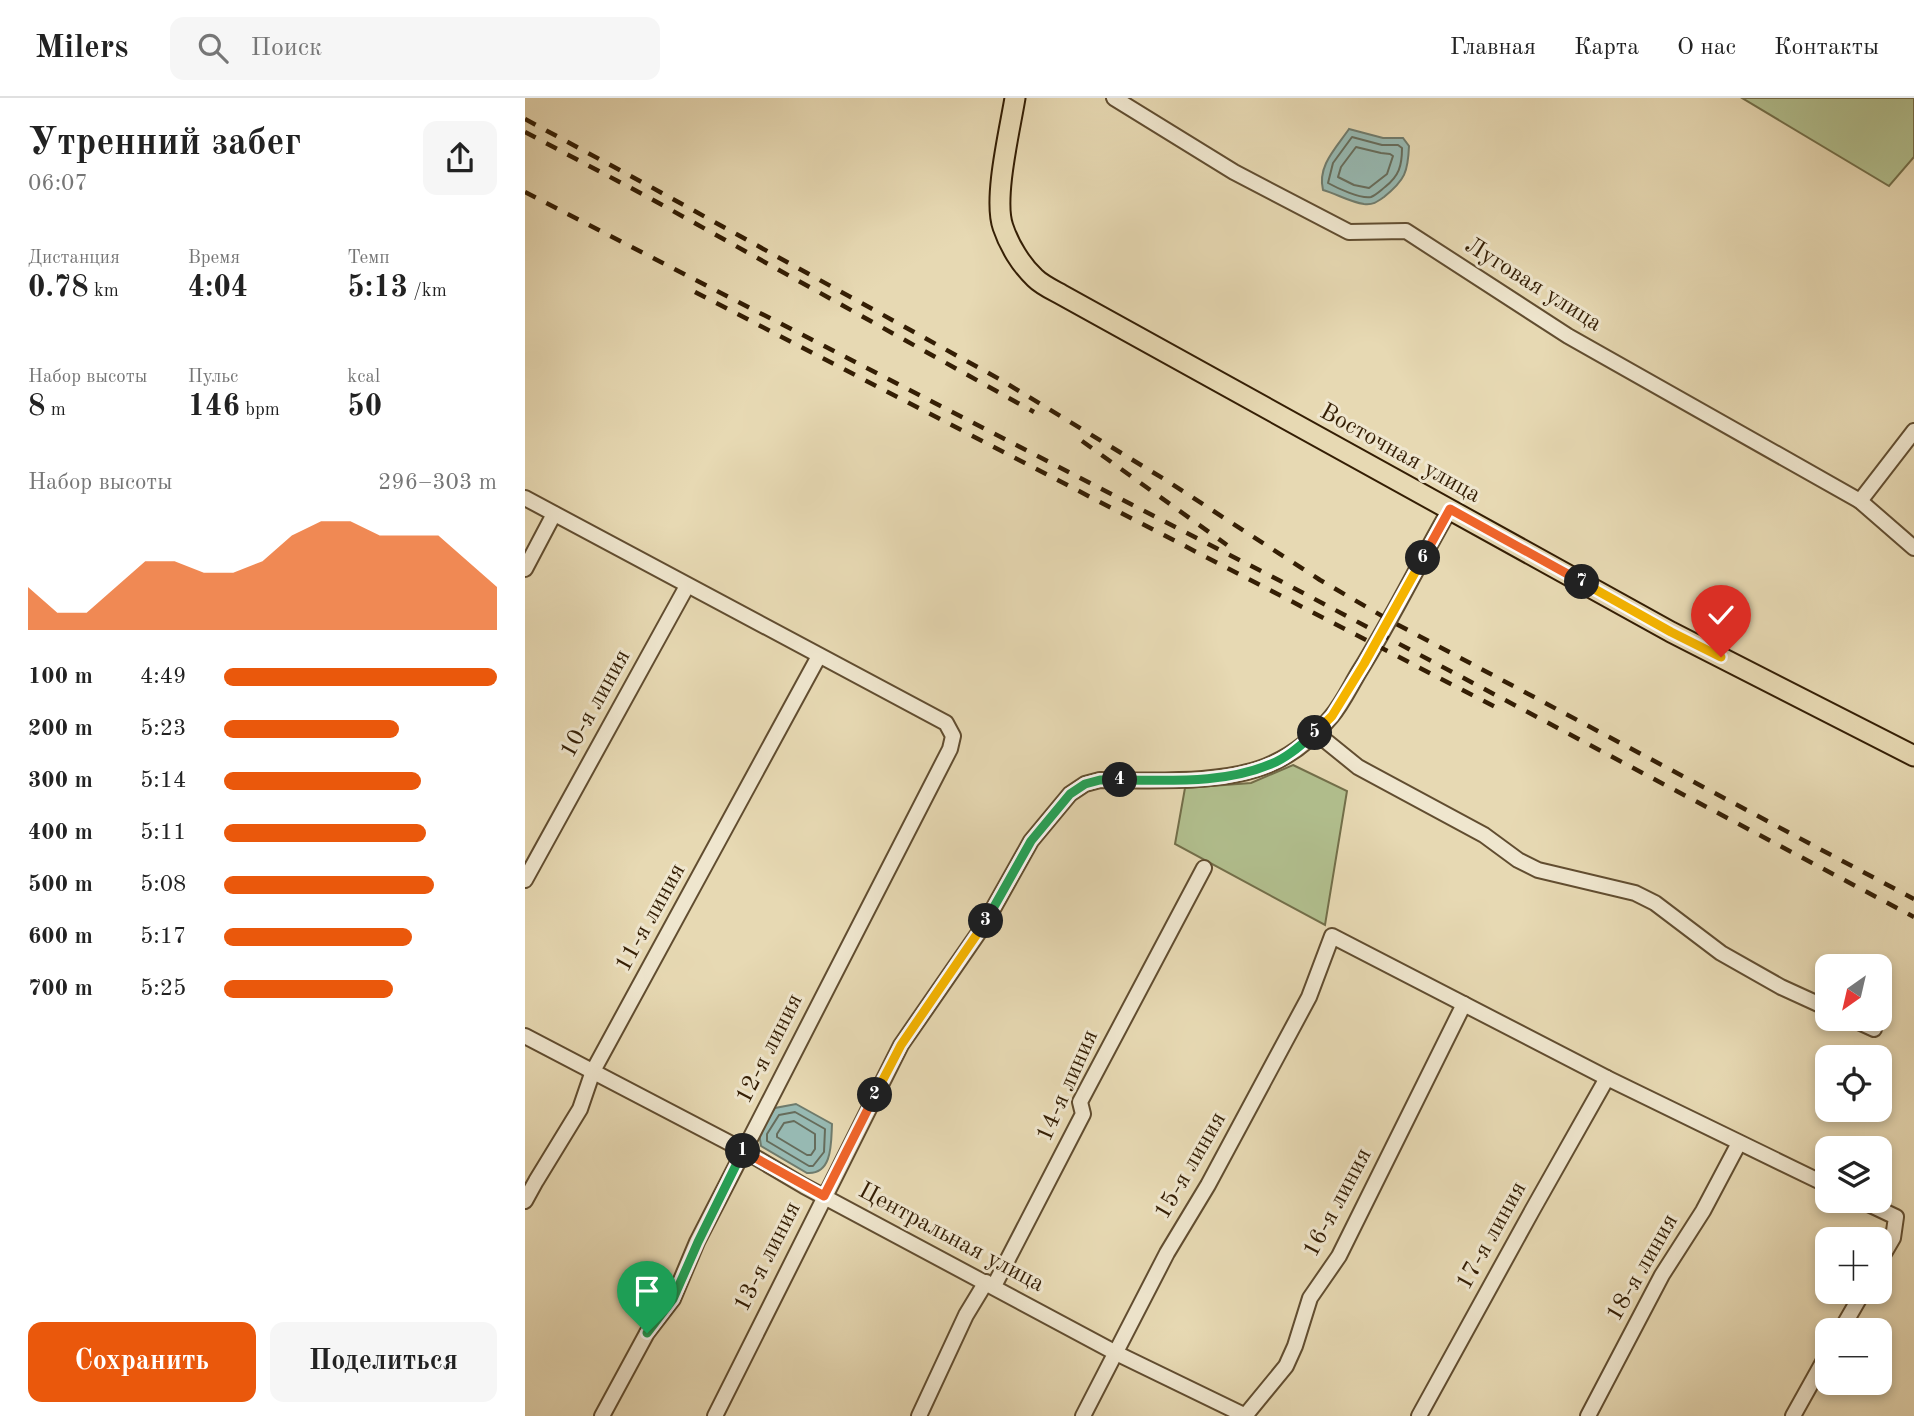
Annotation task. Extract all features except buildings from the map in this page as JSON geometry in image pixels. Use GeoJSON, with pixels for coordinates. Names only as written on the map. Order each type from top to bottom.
{"type":"FeatureCollection","features":[{"type":"Feature","properties":{"kind":"main road","name":"Восточная улица"},"geometry":{"type":"LineString","coordinates":[[1015,98],[1002,178],[1002,226],[1016,255],[1035,278],[1671,632],[1912,752]]}},
{"type":"Feature","properties":{"kind":"street","name":"Луговая улица"},"geometry":{"type":"LineString","coordinates":[[1114,98],[1234,172],[1349,232],[1406,231],[1568,336],[1860,501],[1914,548]]}},
{"type":"Feature","properties":{"kind":"street"},"geometry":{"type":"LineString","coordinates":[[1860,501],[1914,431]]}},
{"type":"Feature","properties":{"kind":"street"},"geometry":{"type":"LineString","coordinates":[[525,498],[819,656]]}},
{"type":"Feature","properties":{"kind":"street"},"geometry":{"type":"LineString","coordinates":[[1450,509],[1364,664],[1332,716],[1316,733],[1359,766],[1484,835],[1518,860],[1538,870],[1636,893],[1655,903],[1721,953],[1781,987],[1815,1003]]}},
{"type":"Feature","properties":{"kind":"street"},"geometry":{"type":"LineString","coordinates":[[525,569],[554,514]]}},
{"type":"Feature","properties":{"kind":"street","name":"10-я линия"},"geometry":{"type":"LineString","coordinates":[[525,880],[687,586]]}},
{"type":"Feature","properties":{"kind":"street","name":"12-я линия"},"geometry":{"type":"LineString","coordinates":[[602,1416],[647,1333],[673,1299],[743,1150],[950,749],[953,736],[946,723],[819,656]]}},
{"type":"Feature","properties":{"kind":"street","name":"11-я линия"},"geometry":{"type":"LineString","coordinates":[[525,1201],[580,1109],[593,1072],[819,656]]}},
{"type":"Feature","properties":{"kind":"street","name":"13-я линия"},"geometry":{"type":"LineString","coordinates":[[715,1416],[901,1045],[984,925],[1031,841],[1070,794],[1085,784],[1100,780],[1211,778],[1248,772],[1272,764],[1316,733]]}},
{"type":"Feature","properties":{"kind":"street","name":"14-я линия"},"geometry":{"type":"LineString","coordinates":[[919,1416],[965,1314],[990,1284],[1083,1114],[1080,1102],[1204,868]]}},
{"type":"Feature","properties":{"kind":"street","name":"15-я линия"},"geometry":{"type":"LineString","coordinates":[[1083,1416],[1167,1253],[1209,1185],[1309,997],[1332,936],[1464,1004]]}},
{"type":"Feature","properties":{"kind":"street"},"geometry":{"type":"LineString","coordinates":[[1464,1004],[1607,1078],[1815,1179]]}},
{"type":"Feature","properties":{"kind":"street","name":"16-я линия"},"geometry":{"type":"LineString","coordinates":[[1245,1416],[1286,1366],[1310,1298],[1339,1256],[1464,1004]]}},
{"type":"Feature","properties":{"kind":"street","name":"Центральная улица"},"geometry":{"type":"LineString","coordinates":[[525,1036],[743,1150],[1116,1353],[1245,1416]]}},
{"type":"Feature","properties":{"kind":"street","name":"17-я линия"},"geometry":{"type":"LineString","coordinates":[[1419,1416],[1607,1078]]}},
{"type":"Feature","properties":{"kind":"street","name":"18-я линия"},"geometry":{"type":"LineString","coordinates":[[1588,1416],[1662,1275],[1703,1211],[1739,1143]]}},
{"type":"Feature","properties":{"kind":"street"},"geometry":{"type":"LineString","coordinates":[[1888,1213],[1896,1217],[1892,1240]]}},
{"type":"Feature","properties":{"kind":"street"},"geometry":{"type":"LineString","coordinates":[[1793,1416],[1815,1377]]}},
{"type":"Feature","properties":{"kind":"green space"},"geometry":{"type":"Polygon","coordinates":[[[1742,98],[1914,98],[1914,157],[1889,186],[1742,98]]]}},
{"type":"Feature","properties":{"kind":"green space"},"geometry":{"type":"Polygon","coordinates":[[[1293,765],[1347,791],[1325,925],[1175,844],[1185,788],[1251,783],[1293,765]]]}},
{"type":"Feature","properties":{"kind":"water"},"geometry":{"type":"Polygon","coordinates":[[[1349,129],[1383,138],[1403,138],[1409,146],[1408,163],[1401,180],[1384,197],[1372,204],[1359,203],[1323,190],[1325,165],[1349,129]]]}},
{"type":"Feature","properties":{"kind":"water"},"geometry":{"type":"Polygon","coordinates":[[[796,1104],[832,1124],[829,1156],[822,1169],[815,1172],[807,1173],[761,1146],[759,1133],[775,1108],[796,1104]]]}},
{"type":"Feature","properties":{"kind":"railway"},"geometry":{"type":"LineString","coordinates":[[525,119],[1001,380],[1164,479],[1320,580],[1389,620],[1914,899]]}},
{"type":"Feature","properties":{"kind":"railway"},"geometry":{"type":"LineString","coordinates":[[525,132],[646,196],[1034,412]]}},
{"type":"Feature","properties":{"kind":"railway"},"geometry":{"type":"LineString","coordinates":[[525,192],[1290,586],[1914,917]]}},
{"type":"Feature","properties":{"kind":"railway"},"geometry":{"type":"LineString","coordinates":[[695,292],[1503,711]]}},
{"type":"Feature","properties":{"kind":"railway"},"geometry":{"type":"LineString","coordinates":[[1082,441],[1227,545]]}},
{"type":"Feature","properties":{"kind":"route"},"geometry":{"type":"LineString","coordinates":[[647,1333],[673,1299],[743,1150],[824,1196],[901,1045],[984,925],[1031,841],[1070,794],[1085,784],[1100,780],[1211,778],[1248,772],[1272,764],[1291,753],[1332,716],[1385,629],[1450,509],[1721,657]]}}]}
